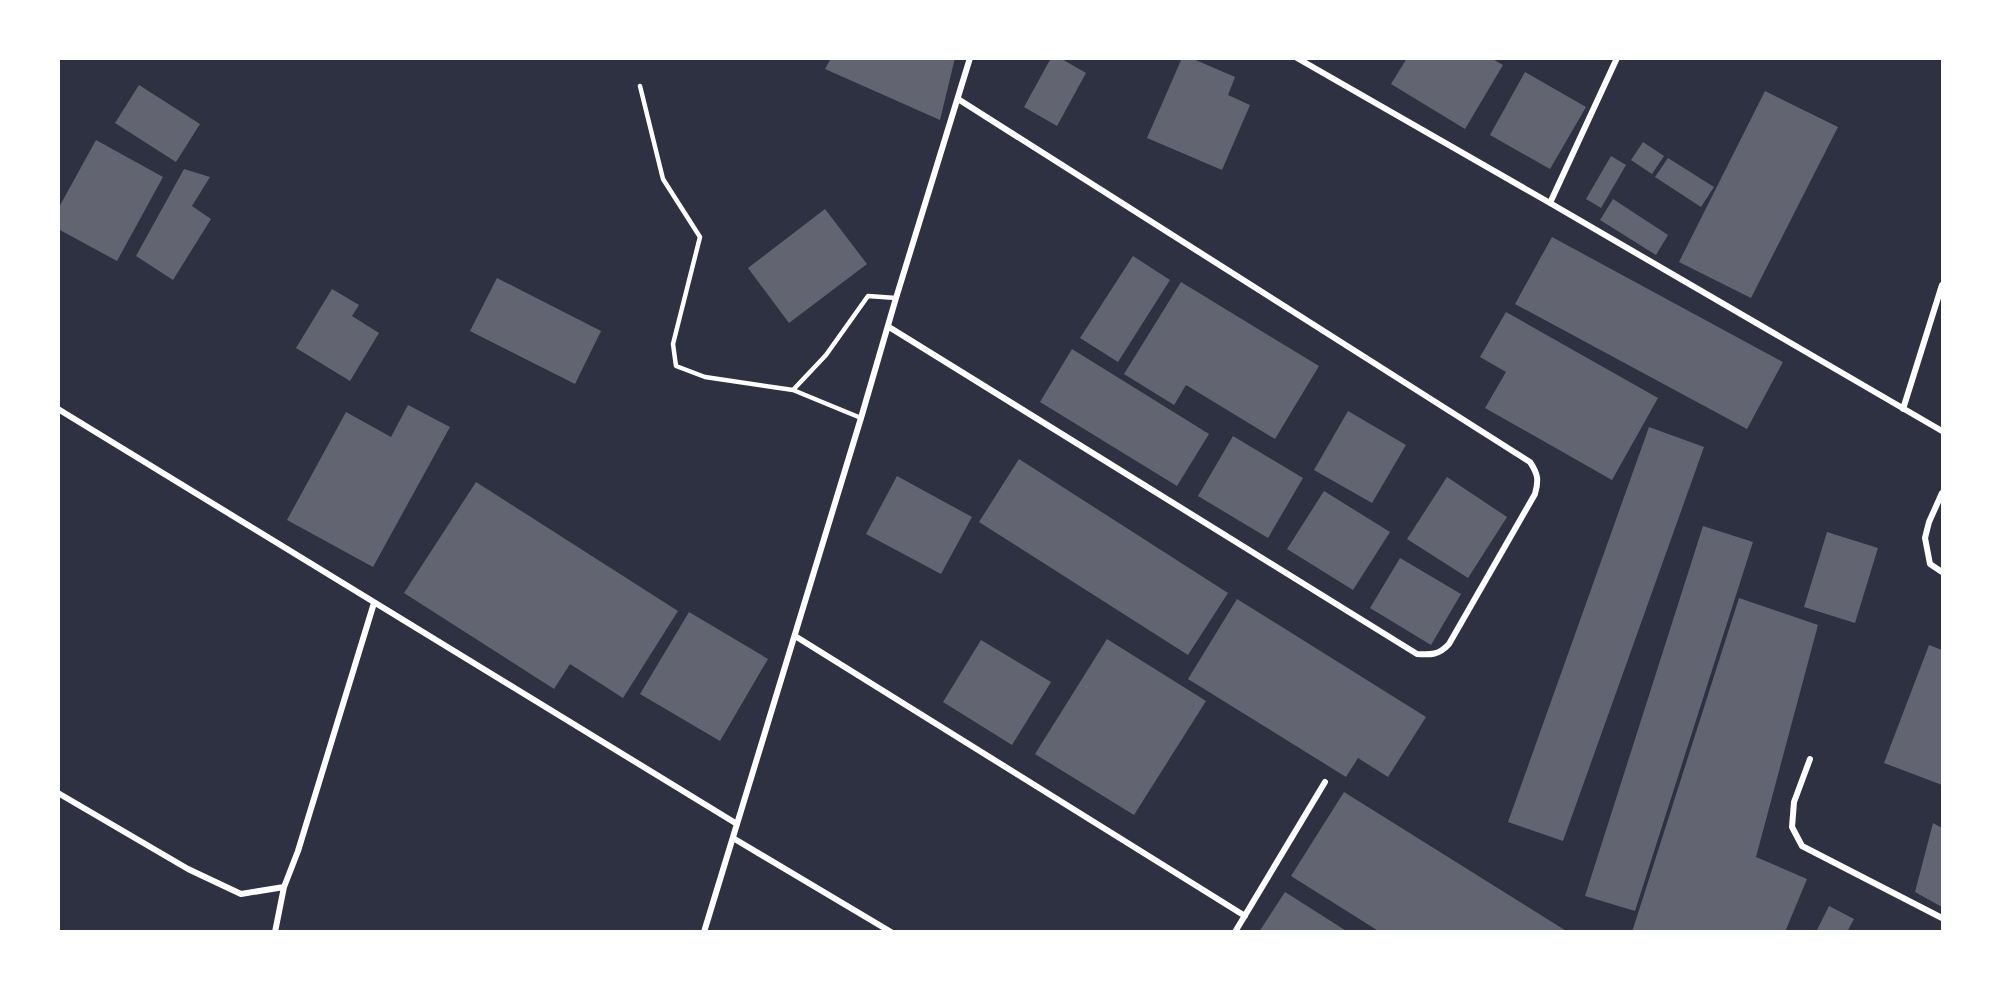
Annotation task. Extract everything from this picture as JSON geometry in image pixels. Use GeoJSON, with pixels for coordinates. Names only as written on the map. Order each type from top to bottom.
{"type":"FeatureCollection","features":[{"type":"Feature","properties":{"kind":"street"},"geometry":{"type":"LineString","coordinates":[[704,932],[970,58]]}},
{"type":"Feature","properties":{"kind":"street"},"geometry":{"type":"LineString","coordinates":[[1297,58],[1942,431]]}},
{"type":"Feature","properties":{"kind":"street"},"geometry":{"type":"LineString","coordinates":[[1550,203],[1617,58]]}},
{"type":"Feature","properties":{"kind":"street"},"geometry":{"type":"LineString","coordinates":[[889,327],[1417,654],[1441,653],[1449,644],[1535,494],[1539,481],[1530,462],[958,99]]}},
{"type":"Feature","properties":{"kind":"street"},"geometry":{"type":"LineString","coordinates":[[1903,409],[1942,285]]}},
{"type":"Feature","properties":{"kind":"street"},"geometry":{"type":"LineString","coordinates":[[58,410],[737,824]]}},
{"type":"Feature","properties":{"kind":"street"},"geometry":{"type":"LineString","coordinates":[[1942,493],[1929,522],[1925,538],[1930,564],[1942,572]]}},
{"type":"Feature","properties":{"kind":"street"},"geometry":{"type":"LineString","coordinates":[[275,932],[284,887],[298,851],[374,603]]}},
{"type":"Feature","properties":{"kind":"street"},"geometry":{"type":"LineString","coordinates":[[795,636],[1245,916]]}},
{"type":"Feature","properties":{"kind":"street"},"geometry":{"type":"LineString","coordinates":[[1810,759],[1794,802],[1792,827],[1802,846],[1942,918]]}},
{"type":"Feature","properties":{"kind":"street"},"geometry":{"type":"LineString","coordinates":[[1235,932],[1325,782]]}},
{"type":"Feature","properties":{"kind":"street"},"geometry":{"type":"LineString","coordinates":[[58,793],[188,869],[241,894],[284,887]]}},
{"type":"Feature","properties":{"kind":"street"},"geometry":{"type":"LineString","coordinates":[[733,838],[891,932]]}},
{"type":"Feature","properties":{"kind":"lane"},"geometry":{"type":"LineString","coordinates":[[640,86],[663,178],[700,237],[673,344],[676,366],[705,377],[793,390],[861,418]]}},
{"type":"Feature","properties":{"kind":"lane"},"geometry":{"type":"LineString","coordinates":[[793,390],[826,355],[868,296],[896,298]]}},
{"type":"Feature","properties":{"kind":"building"},"geometry":{"type":"Polygon","coordinates":[[[831,58],[955,58],[940,120],[825,69],[831,58]]]}},
{"type":"Feature","properties":{"kind":"building"},"geometry":{"type":"Polygon","coordinates":[[[1051,58],[1060,58],[1086,73],[1057,126],[1024,107],[1051,58]]]}},
{"type":"Feature","properties":{"kind":"building"},"geometry":{"type":"Polygon","coordinates":[[[1182,58],[1191,58],[1235,77],[1228,95],[1250,105],[1222,170],[1147,138],[1182,58]]]}},
{"type":"Feature","properties":{"kind":"building"},"geometry":{"type":"Polygon","coordinates":[[[1407,58],[1491,58],[1503,65],[1465,129],[1391,84],[1407,58]]]}},
{"type":"Feature","properties":{"kind":"building"},"geometry":{"type":"Polygon","coordinates":[[[1525,72],[1586,107],[1550,169],[1490,135],[1525,72]]]}},
{"type":"Feature","properties":{"kind":"building"},"geometry":{"type":"Polygon","coordinates":[[[139,85],[200,124],[176,162],[115,123],[139,85]]]}},
{"type":"Feature","properties":{"kind":"building"},"geometry":{"type":"Polygon","coordinates":[[[1765,91],[1838,127],[1751,298],[1679,262],[1765,91]]]}},
{"type":"Feature","properties":{"kind":"building"},"geometry":{"type":"Polygon","coordinates":[[[96,140],[163,177],[117,261],[58,229],[58,209],[96,140]]]}},
{"type":"Feature","properties":{"kind":"building"},"geometry":{"type":"Polygon","coordinates":[[[1643,142],[1664,156],[1652,174],[1631,160],[1643,142]]]}},
{"type":"Feature","properties":{"kind":"building"},"geometry":{"type":"Polygon","coordinates":[[[1611,156],[1626,165],[1601,208],[1586,199],[1611,156]]]}},
{"type":"Feature","properties":{"kind":"building"},"geometry":{"type":"Polygon","coordinates":[[[1668,158],[1714,187],[1701,207],[1655,177],[1668,158]]]}},
{"type":"Feature","properties":{"kind":"building"},"geometry":{"type":"Polygon","coordinates":[[[184,169],[210,177],[192,206],[211,219],[173,280],[136,256],[184,169]]]}},
{"type":"Feature","properties":{"kind":"building"},"geometry":{"type":"Polygon","coordinates":[[[1613,199],[1668,235],[1656,255],[1600,220],[1613,199]]]}},
{"type":"Feature","properties":{"kind":"building"},"geometry":{"type":"Polygon","coordinates":[[[825,209],[867,264],[789,323],[748,268],[825,209]]]}},
{"type":"Feature","properties":{"kind":"building"},"geometry":{"type":"Polygon","coordinates":[[[1552,237],[1783,362],[1747,429],[1515,304],[1552,237]]]}},
{"type":"Feature","properties":{"kind":"building"},"geometry":{"type":"Polygon","coordinates":[[[1133,256],[1170,280],[1118,362],[1080,338],[1133,256]]]}},
{"type":"Feature","properties":{"kind":"building"},"geometry":{"type":"Polygon","coordinates":[[[497,278],[601,331],[575,384],[470,331],[497,278]]]}},
{"type":"Feature","properties":{"kind":"building"},"geometry":{"type":"Polygon","coordinates":[[[1181,282],[1319,366],[1275,439],[1186,385],[1174,405],[1124,374],[1181,282]]]}},
{"type":"Feature","properties":{"kind":"building"},"geometry":{"type":"Polygon","coordinates":[[[332,289],[359,305],[352,316],[379,333],[350,381],[296,348],[332,289]]]}},
{"type":"Feature","properties":{"kind":"building"},"geometry":{"type":"Polygon","coordinates":[[[1506,312],[1658,398],[1612,480],[1485,408],[1506,372],[1480,357],[1506,312]]]}},
{"type":"Feature","properties":{"kind":"building"},"geometry":{"type":"Polygon","coordinates":[[[1072,349],[1209,434],[1177,486],[1040,402],[1072,349]]]}},
{"type":"Feature","properties":{"kind":"building"},"geometry":{"type":"Polygon","coordinates":[[[408,405],[450,427],[373,567],[287,520],[346,412],[391,437],[408,405]]]}},
{"type":"Feature","properties":{"kind":"building"},"geometry":{"type":"Polygon","coordinates":[[[1348,411],[1406,445],[1372,503],[1314,470],[1348,411]]]}},
{"type":"Feature","properties":{"kind":"building"},"geometry":{"type":"Polygon","coordinates":[[[1649,427],[1704,447],[1563,841],[1508,822],[1649,427]]]}},
{"type":"Feature","properties":{"kind":"building"},"geometry":{"type":"Polygon","coordinates":[[[1233,436],[1303,478],[1268,538],[1198,496],[1233,436]]]}},
{"type":"Feature","properties":{"kind":"building"},"geometry":{"type":"Polygon","coordinates":[[[1019,459],[1228,593],[1188,655],[979,522],[1019,459]]]}},
{"type":"Feature","properties":{"kind":"building"},"geometry":{"type":"Polygon","coordinates":[[[897,476],[972,517],[941,574],[866,534],[897,476]]]}},
{"type":"Feature","properties":{"kind":"building"},"geometry":{"type":"Polygon","coordinates":[[[1447,477],[1507,517],[1468,578],[1407,539],[1447,477]]]}},
{"type":"Feature","properties":{"kind":"building"},"geometry":{"type":"Polygon","coordinates":[[[476,482],[678,611],[623,698],[570,664],[554,689],[404,593],[476,482]]]}},
{"type":"Feature","properties":{"kind":"building"},"geometry":{"type":"Polygon","coordinates":[[[1324,491],[1390,532],[1353,590],[1287,549],[1324,491]]]}},
{"type":"Feature","properties":{"kind":"building"},"geometry":{"type":"Polygon","coordinates":[[[1703,526],[1753,542],[1635,911],[1585,896],[1703,526]]]}},
{"type":"Feature","properties":{"kind":"building"},"geometry":{"type":"Polygon","coordinates":[[[1827,532],[1878,548],[1855,623],[1804,607],[1827,532]]]}},
{"type":"Feature","properties":{"kind":"building"},"geometry":{"type":"Polygon","coordinates":[[[1400,558],[1461,594],[1431,645],[1370,608],[1400,558]]]}},
{"type":"Feature","properties":{"kind":"building"},"geometry":{"type":"Polygon","coordinates":[[[1739,598],[1818,625],[1756,857],[1807,879],[1785,932],[1632,932],[1739,598]]]}},
{"type":"Feature","properties":{"kind":"building"},"geometry":{"type":"Polygon","coordinates":[[[1237,599],[1426,717],[1388,777],[1358,758],[1346,777],[1188,679],[1237,599]]]}},
{"type":"Feature","properties":{"kind":"building"},"geometry":{"type":"Polygon","coordinates":[[[689,612],[768,659],[720,741],[640,694],[689,612]]]}},
{"type":"Feature","properties":{"kind":"building"},"geometry":{"type":"Polygon","coordinates":[[[1107,639],[1206,701],[1134,815],[1035,754],[1107,639]]]}},
{"type":"Feature","properties":{"kind":"building"},"geometry":{"type":"Polygon","coordinates":[[[981,640],[1051,682],[1012,745],[943,702],[981,640]]]}},
{"type":"Feature","properties":{"kind":"building"},"geometry":{"type":"Polygon","coordinates":[[[1929,645],[1942,650],[1942,785],[1884,763],[1929,645]]]}},
{"type":"Feature","properties":{"kind":"building"},"geometry":{"type":"Polygon","coordinates":[[[1344,792],[1568,932],[1380,932],[1291,876],[1344,792]]]}},
{"type":"Feature","properties":{"kind":"building"},"geometry":{"type":"Polygon","coordinates":[[[1933,823],[1942,828],[1942,907],[1915,892],[1933,823]]]}},
{"type":"Feature","properties":{"kind":"building"},"geometry":{"type":"Polygon","coordinates":[[[1285,892],[1348,932],[1259,932],[1285,892]]]}},
{"type":"Feature","properties":{"kind":"building"},"geometry":{"type":"Polygon","coordinates":[[[1829,906],[1854,919],[1847,932],[1816,932],[1829,906]]]}}]}
